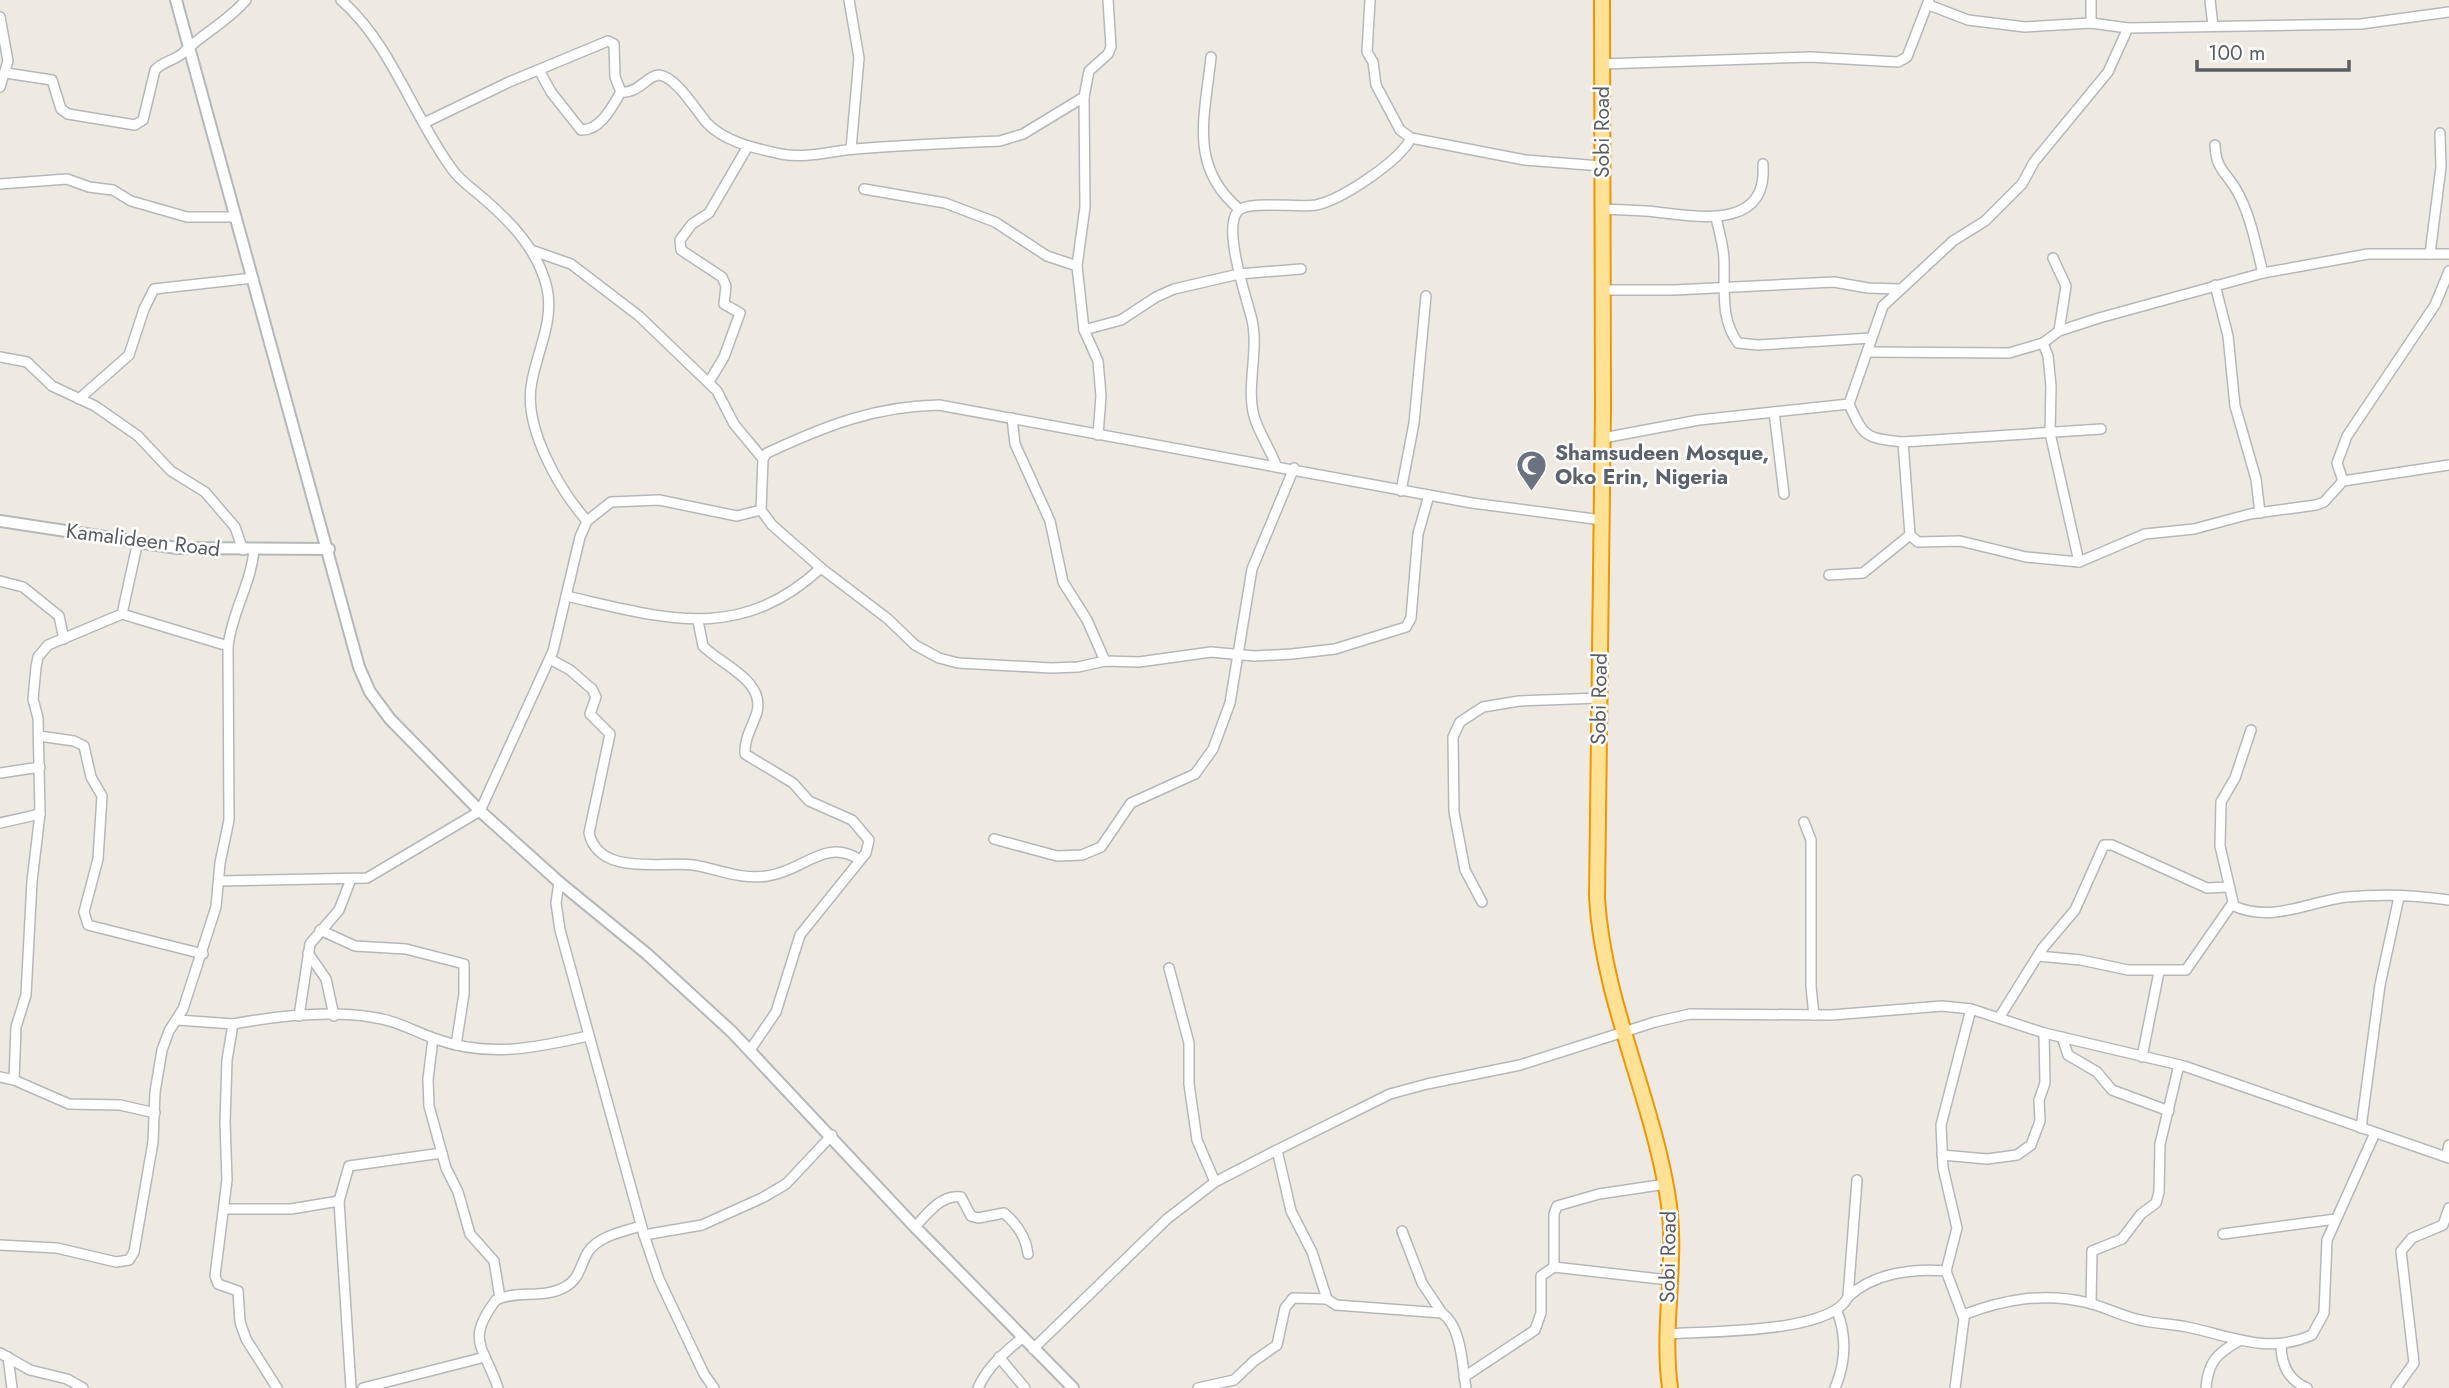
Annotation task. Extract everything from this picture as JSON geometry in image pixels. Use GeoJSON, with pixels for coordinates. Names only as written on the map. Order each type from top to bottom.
{"type":"FeatureCollection","features":[{"type":"Feature","properties":{"kind":"highway","name":"Sobi Road"},"geometry":{"type":"LineString","coordinates":[[1602,0],[1602,520],[1598,924],[1665,1184],[1670,1224],[1666,1334],[1670,1388]]}},
{"type":"Feature","properties":{"kind":"street"},"geometry":{"type":"LineString","coordinates":[[176,0],[329,549],[359,667],[370,692],[390,719],[480,811],[559,882],[647,954],[750,1050],[915,1227],[1073,1388]]}},
{"type":"Feature","properties":{"kind":"street"},"geometry":{"type":"LineString","coordinates":[[6,73],[52,80],[61,108],[68,114],[135,125],[143,120],[155,70],[160,64],[182,53],[187,46],[226,22],[246,0]]}},
{"type":"Feature","properties":{"kind":"street"},"geometry":{"type":"LineString","coordinates":[[341,0],[355,12],[380,47],[453,171],[497,210],[531,250],[547,286],[549,311],[532,379],[531,406],[555,478],[587,521]]}},
{"type":"Feature","properties":{"kind":"street"},"geometry":{"type":"LineString","coordinates":[[849,0],[859,58],[851,149]]}},
{"type":"Feature","properties":{"kind":"street"},"geometry":{"type":"LineString","coordinates":[[1098,435],[1101,396],[1098,360],[1084,330],[1077,266],[1085,207],[1084,97],[1089,71],[1108,54],[1111,47],[1108,0]]}},
{"type":"Feature","properties":{"kind":"street"},"geometry":{"type":"LineString","coordinates":[[1370,0],[1367,52],[1373,62],[1376,85],[1400,130],[1411,138],[1525,160],[1601,166]]}},
{"type":"Feature","properties":{"kind":"street"},"geometry":{"type":"LineString","coordinates":[[2091,0],[2091,23]]}},
{"type":"Feature","properties":{"kind":"street"},"geometry":{"type":"LineString","coordinates":[[2210,0],[2213,26]]}},
{"type":"Feature","properties":{"kind":"street"},"geometry":{"type":"LineString","coordinates":[[1602,64],[1811,57],[1898,62],[1907,57],[1929,3],[1968,20],[2025,27],[2091,23],[2128,28],[2361,24],[2449,12]]}},
{"type":"Feature","properties":{"kind":"street"},"geometry":{"type":"LineString","coordinates":[[0,17],[8,61],[0,87]]}},
{"type":"Feature","properties":{"kind":"street"},"geometry":{"type":"LineString","coordinates":[[2101,429],[1903,442],[1871,439],[1861,431],[1849,404],[1883,306],[1899,289],[1915,280],[1953,241],[1985,221],[2015,192],[2034,162],[2108,72],[2128,28]]}},
{"type":"Feature","properties":{"kind":"street"},"geometry":{"type":"LineString","coordinates":[[424,123],[539,70],[611,41],[616,52],[615,77],[621,92]]}},
{"type":"Feature","properties":{"kind":"street"},"geometry":{"type":"LineString","coordinates":[[1211,57],[1204,149],[1217,188],[1239,209]]}},
{"type":"Feature","properties":{"kind":"street"},"geometry":{"type":"LineString","coordinates":[[539,70],[551,92],[581,130],[595,126],[608,113],[621,92],[634,90],[654,77],[663,77],[695,103],[708,124],[748,146],[807,157],[851,149],[1000,141],[1023,134],[1084,97]]}},
{"type":"Feature","properties":{"kind":"street"},"geometry":{"type":"LineString","coordinates":[[2430,254],[2441,167],[2440,134]]}},
{"type":"Feature","properties":{"kind":"street"},"geometry":{"type":"LineString","coordinates":[[1276,465],[1253,414],[1253,324],[1239,274],[1232,226],[1239,209],[1246,206],[1318,204],[1374,174],[1396,157],[1411,138]]}},
{"type":"Feature","properties":{"kind":"street"},"geometry":{"type":"LineString","coordinates":[[2215,145],[2218,168],[2238,192],[2244,207],[2263,273]]}},
{"type":"Feature","properties":{"kind":"street"},"geometry":{"type":"LineString","coordinates":[[709,382],[724,357],[740,313],[724,304],[726,286],[722,278],[681,250],[680,240],[692,224],[709,213],[748,146]]}},
{"type":"Feature","properties":{"kind":"street"},"geometry":{"type":"LineString","coordinates":[[1602,209],[1716,217],[1752,204],[1762,186],[1763,164]]}},
{"type":"Feature","properties":{"kind":"street"},"geometry":{"type":"LineString","coordinates":[[0,184],[67,179],[89,187],[113,190],[131,201],[187,217],[236,217]]}},
{"type":"Feature","properties":{"kind":"street"},"geometry":{"type":"LineString","coordinates":[[864,189],[945,204],[995,222],[1047,256],[1077,266]]}},
{"type":"Feature","properties":{"kind":"street"},"geometry":{"type":"LineString","coordinates":[[1716,217],[1724,263],[1722,286],[1730,332],[1738,343],[1758,345],[1871,338]]}},
{"type":"Feature","properties":{"kind":"street"},"geometry":{"type":"LineString","coordinates":[[531,250],[571,264],[603,285],[709,382],[734,424],[762,459]]}},
{"type":"Feature","properties":{"kind":"street"},"geometry":{"type":"LineString","coordinates":[[1869,352],[2010,353],[2043,343],[2059,331],[2263,273],[2368,254],[2449,254]]}},
{"type":"Feature","properties":{"kind":"street"},"geometry":{"type":"LineString","coordinates":[[2053,258],[2066,286],[2059,331]]}},
{"type":"Feature","properties":{"kind":"street"},"geometry":{"type":"LineString","coordinates":[[1084,330],[1121,320],[1156,297],[1174,289],[1239,274],[1301,269]]}},
{"type":"Feature","properties":{"kind":"street"},"geometry":{"type":"LineString","coordinates":[[2343,481],[2337,463],[2347,436],[2435,305],[2449,271]]}},
{"type":"Feature","properties":{"kind":"street"},"geometry":{"type":"LineString","coordinates":[[79,399],[129,355],[144,309],[154,289],[253,278]]}},
{"type":"Feature","properties":{"kind":"street"},"geometry":{"type":"LineString","coordinates":[[1602,290],[1674,290],[1834,282],[1868,288],[1899,289]]}},
{"type":"Feature","properties":{"kind":"street"},"geometry":{"type":"LineString","coordinates":[[2215,285],[2228,336],[2235,406],[2256,479],[2260,513]]}},
{"type":"Feature","properties":{"kind":"street"},"geometry":{"type":"LineString","coordinates":[[1401,491],[1414,423],[1426,296]]}},
{"type":"Feature","properties":{"kind":"street"},"geometry":{"type":"LineString","coordinates":[[2043,343],[2048,356],[2051,386],[2050,433],[2079,562]]}},
{"type":"Feature","properties":{"kind":"street"},"geometry":{"type":"LineString","coordinates":[[0,357],[27,362],[52,386],[95,406],[138,436],[171,471],[205,492],[238,531],[249,550],[250,576],[232,619],[228,646],[229,820],[216,907],[203,954],[178,1020],[169,1031],[162,1050],[153,1142],[137,1238],[129,1260],[116,1262],[57,1248],[0,1245]]}},
{"type":"Feature","properties":{"kind":"street"},"geometry":{"type":"LineString","coordinates":[[1602,438],[1699,420],[1849,404]]}},
{"type":"Feature","properties":{"kind":"street"},"geometry":{"type":"LineString","coordinates":[[1429,495],[1418,534],[1411,618],[1406,627],[1335,649],[1254,656],[1211,652],[1139,663],[1105,661],[1078,667],[1017,668],[939,658],[915,645],[888,619],[821,568],[772,525],[761,510],[762,459],[767,453],[859,415],[901,406],[939,405],[1294,468],[1401,491],[1429,495],[1602,520]]}},
{"type":"Feature","properties":{"kind":"street"},"geometry":{"type":"LineString","coordinates":[[1774,412],[1784,494]]}},
{"type":"Feature","properties":{"kind":"street"},"geometry":{"type":"LineString","coordinates":[[1012,418],[1015,444],[1050,521],[1063,582],[1087,620],[1105,661]]}},
{"type":"Feature","properties":{"kind":"street"},"geometry":{"type":"LineString","coordinates":[[1903,442],[1910,535],[1918,542],[1960,541],[2025,557],[2079,562],[2146,534],[2194,529],[2260,513],[2324,502],[2343,481],[2449,465]]}},
{"type":"Feature","properties":{"kind":"street"},"geometry":{"type":"LineString","coordinates":[[994,839],[1057,856],[1082,855],[1101,847],[1130,803],[1195,774],[1213,749],[1230,703],[1236,653],[1252,569],[1294,468]]}},
{"type":"Feature","properties":{"kind":"street"},"geometry":{"type":"LineString","coordinates":[[219,881],[351,879],[375,874],[480,811],[550,659],[573,558],[587,521],[611,502],[630,498],[659,500],[737,516],[761,510]]}},
{"type":"Feature","properties":{"kind":"street","name":"Kamalideen Road"},"geometry":{"type":"LineString","coordinates":[[0,521],[177,548],[329,549]]}},
{"type":"Feature","properties":{"kind":"street"},"geometry":{"type":"LineString","coordinates":[[1829,575],[1863,573],[1910,535]]}},
{"type":"Feature","properties":{"kind":"street"},"geometry":{"type":"LineString","coordinates":[[122,614],[138,541]]}},
{"type":"Feature","properties":{"kind":"street"},"geometry":{"type":"LineString","coordinates":[[566,596],[617,609],[698,621],[755,611],[809,579],[821,568]]}},
{"type":"Feature","properties":{"kind":"street"},"geometry":{"type":"LineString","coordinates":[[0,582],[23,587],[59,616],[64,639]]}},
{"type":"Feature","properties":{"kind":"street"},"geometry":{"type":"LineString","coordinates":[[14,1080],[16,1027],[26,995],[32,881],[40,814],[39,736],[33,699],[36,667],[43,650],[122,614],[228,646]]}},
{"type":"Feature","properties":{"kind":"street"},"geometry":{"type":"LineString","coordinates":[[698,621],[704,646],[740,674],[754,692],[757,710],[748,733],[745,754],[793,783],[809,801],[852,820],[860,826],[869,840],[866,853],[800,935],[776,1012],[750,1050]]}},
{"type":"Feature","properties":{"kind":"street"},"geometry":{"type":"LineString","coordinates":[[550,659],[570,670],[592,689],[596,697],[590,714],[610,734],[589,834],[592,841],[608,855],[632,864],[682,864],[744,877],[782,873],[832,851],[848,852],[860,860]]}},
{"type":"Feature","properties":{"kind":"street"},"geometry":{"type":"LineString","coordinates":[[1482,902],[1465,870],[1457,832],[1454,737],[1460,722],[1483,707],[1519,701],[1600,698]]}},
{"type":"Feature","properties":{"kind":"street"},"geometry":{"type":"LineString","coordinates":[[2251,730],[2235,778],[2221,802],[2220,846],[2232,904],[2241,910],[2283,913],[2328,900],[2415,895],[2449,900]]}},
{"type":"Feature","properties":{"kind":"street"},"geometry":{"type":"LineString","coordinates":[[39,736],[74,741],[84,746],[91,777],[102,796],[98,859],[84,912],[88,925],[203,954]]}},
{"type":"Feature","properties":{"kind":"street"},"geometry":{"type":"LineString","coordinates":[[0,773],[40,767]]}},
{"type":"Feature","properties":{"kind":"street"},"geometry":{"type":"LineString","coordinates":[[0,823],[40,814]]}},
{"type":"Feature","properties":{"kind":"street"},"geometry":{"type":"LineString","coordinates":[[1804,822],[1811,840],[1811,987],[1814,1015]]}},
{"type":"Feature","properties":{"kind":"street"},"geometry":{"type":"LineString","coordinates":[[1999,1018],[2038,956],[2076,910],[2104,845],[2112,845],[2207,888],[2227,887]]}},
{"type":"Feature","properties":{"kind":"street"},"geometry":{"type":"LineString","coordinates":[[299,1016],[308,953],[320,929],[339,910],[351,879]]}},
{"type":"Feature","properties":{"kind":"street"},"geometry":{"type":"LineString","coordinates":[[559,882],[556,903],[560,930],[578,986],[588,1036],[643,1231],[659,1279],[704,1374],[714,1388]]}},
{"type":"Feature","properties":{"kind":"street"},"geometry":{"type":"LineString","coordinates":[[2361,1128],[2381,985],[2399,897]]}},
{"type":"Feature","properties":{"kind":"street"},"geometry":{"type":"LineString","coordinates":[[2038,956],[2160,972],[2186,970],[2232,904]]}},
{"type":"Feature","properties":{"kind":"street"},"geometry":{"type":"LineString","coordinates":[[320,929],[355,946],[406,949],[464,964],[464,994],[456,1045]]}},
{"type":"Feature","properties":{"kind":"street"},"geometry":{"type":"LineString","coordinates":[[308,953],[326,979],[334,1016]]}},
{"type":"Feature","properties":{"kind":"street"},"geometry":{"type":"LineString","coordinates":[[1169,968],[1189,1043],[1189,1084],[1197,1140],[1215,1182]]}},
{"type":"Feature","properties":{"kind":"street"},"geometry":{"type":"LineString","coordinates":[[2142,1057],[2160,972]]}},
{"type":"Feature","properties":{"kind":"street"},"geometry":{"type":"LineString","coordinates":[[1033,1349],[1100,1288],[1167,1219],[1215,1182],[1277,1150],[1390,1094],[1520,1065],[1655,1022],[1713,1012],[1814,1015],[1942,1006],[1971,1009],[2062,1038],[2179,1065],[2447,1158],[2449,1146]]}},
{"type":"Feature","properties":{"kind":"street"},"geometry":{"type":"LineString","coordinates":[[1955,1388],[1963,1315],[1946,1270],[1957,1228],[1942,1155],[1941,1125],[1971,1009]]}},
{"type":"Feature","properties":{"kind":"street"},"geometry":{"type":"LineString","coordinates":[[178,1020],[233,1024],[299,1016],[387,1020],[412,1027],[433,1039],[473,1050],[518,1051],[588,1036]]}},
{"type":"Feature","properties":{"kind":"street"},"geometry":{"type":"LineString","coordinates":[[233,1024],[227,1060],[225,1209],[215,1281],[238,1291],[240,1322],[246,1339],[277,1388]]}},
{"type":"Feature","properties":{"kind":"street"},"geometry":{"type":"LineString","coordinates":[[1942,1155],[1987,1159],[2017,1155],[2031,1145],[2040,1121],[2039,1100],[2046,1077],[2044,1033]]}},
{"type":"Feature","properties":{"kind":"street"},"geometry":{"type":"LineString","coordinates":[[2062,1038],[2068,1055],[2098,1072],[2112,1090],[2169,1111]]}},
{"type":"Feature","properties":{"kind":"street"},"geometry":{"type":"LineString","coordinates":[[433,1039],[427,1091],[442,1153],[470,1234],[494,1261],[500,1298]]}},
{"type":"Feature","properties":{"kind":"street"},"geometry":{"type":"LineString","coordinates":[[2091,1304],[2092,1251],[2122,1239],[2158,1198],[2160,1144],[2179,1065]]}},
{"type":"Feature","properties":{"kind":"street"},"geometry":{"type":"LineString","coordinates":[[0,1077],[14,1080],[69,1104],[120,1105],[155,1113]]}},
{"type":"Feature","properties":{"kind":"street"},"geometry":{"type":"LineString","coordinates":[[1963,1315],[2022,1298],[2043,1297],[2091,1304],[2145,1322],[2187,1327],[2265,1346],[2312,1335],[2321,1323],[2327,1240],[2375,1133]]}},
{"type":"Feature","properties":{"kind":"street"},"geometry":{"type":"LineString","coordinates":[[498,1388],[478,1333],[483,1318],[500,1298],[541,1295],[565,1287],[576,1278],[587,1254],[595,1244],[643,1231],[702,1225],[761,1198],[786,1184],[832,1135]]}},
{"type":"Feature","properties":{"kind":"street"},"geometry":{"type":"LineString","coordinates":[[1277,1150],[1291,1211],[1312,1252],[1326,1299]]}},
{"type":"Feature","properties":{"kind":"street"},"geometry":{"type":"LineString","coordinates":[[351,1388],[338,1201],[348,1166],[442,1153]]}},
{"type":"Feature","properties":{"kind":"street"},"geometry":{"type":"LineString","coordinates":[[1848,1297],[1857,1180]]}},
{"type":"Feature","properties":{"kind":"street"},"geometry":{"type":"LineString","coordinates":[[1554,1267],[1554,1213],[1557,1206],[1598,1194],[1665,1184]]}},
{"type":"Feature","properties":{"kind":"street"},"geometry":{"type":"LineString","coordinates":[[915,1227],[937,1204],[950,1197],[961,1197],[971,1216],[978,1218],[1004,1213],[1010,1218],[1026,1239],[1028,1254]]}},
{"type":"Feature","properties":{"kind":"street"},"geometry":{"type":"LineString","coordinates":[[225,1209],[291,1209],[338,1201]]}},
{"type":"Feature","properties":{"kind":"street"},"geometry":{"type":"LineString","coordinates":[[2396,1388],[2414,1363],[2401,1251],[2412,1238],[2443,1225],[2449,1208]]}},
{"type":"Feature","properties":{"kind":"street"},"geometry":{"type":"LineString","coordinates":[[2223,1234],[2336,1219]]}},
{"type":"Feature","properties":{"kind":"street"},"geometry":{"type":"LineString","coordinates":[[1402,1231],[1422,1283],[1442,1313],[1449,1318],[1456,1336],[1466,1388]]}},
{"type":"Feature","properties":{"kind":"street"},"geometry":{"type":"LineString","coordinates":[[1464,1377],[1535,1330],[1541,1313],[1541,1276],[1554,1267],[1669,1280]]}},
{"type":"Feature","properties":{"kind":"street"},"geometry":{"type":"LineString","coordinates":[[1666,1334],[1744,1332],[1820,1317],[1836,1311],[1858,1287],[1911,1269],[1946,1270]]}},
{"type":"Feature","properties":{"kind":"street"},"geometry":{"type":"LineString","coordinates":[[1198,1388],[1234,1380],[1254,1361],[1277,1345],[1285,1308],[1293,1298],[1326,1299],[1336,1305],[1442,1313]]}},
{"type":"Feature","properties":{"kind":"street"},"geometry":{"type":"LineString","coordinates":[[1835,1388],[1844,1359],[1845,1341],[1836,1311]]}},
{"type":"Feature","properties":{"kind":"street"},"geometry":{"type":"LineString","coordinates":[[978,1388],[999,1357],[1022,1338]]}},
{"type":"Feature","properties":{"kind":"street"},"geometry":{"type":"LineString","coordinates":[[2206,1388],[2209,1366],[2214,1356],[2239,1341]]}},
{"type":"Feature","properties":{"kind":"street"},"geometry":{"type":"LineString","coordinates":[[2281,1344],[2281,1354],[2289,1376],[2307,1388]]}},
{"type":"Feature","properties":{"kind":"street"},"geometry":{"type":"LineString","coordinates":[[4,1355],[12,1388]]}},
{"type":"Feature","properties":{"kind":"street"},"geometry":{"type":"LineString","coordinates":[[4,1355],[30,1370],[67,1379],[83,1388]]}},
{"type":"Feature","properties":{"kind":"street"},"geometry":{"type":"LineString","coordinates":[[363,1388],[380,1386],[485,1357]]}},
{"type":"Feature","properties":{"kind":"street"},"geometry":{"type":"LineString","coordinates":[[999,1357],[1025,1388]]}},
{"type":"Feature","properties":{"kind":"place","name":"Shamsudeen Mosque, Oko Erin, Nigeria"},"geometry":{"type":"Point","coordinates":[1532,492]}}]}
